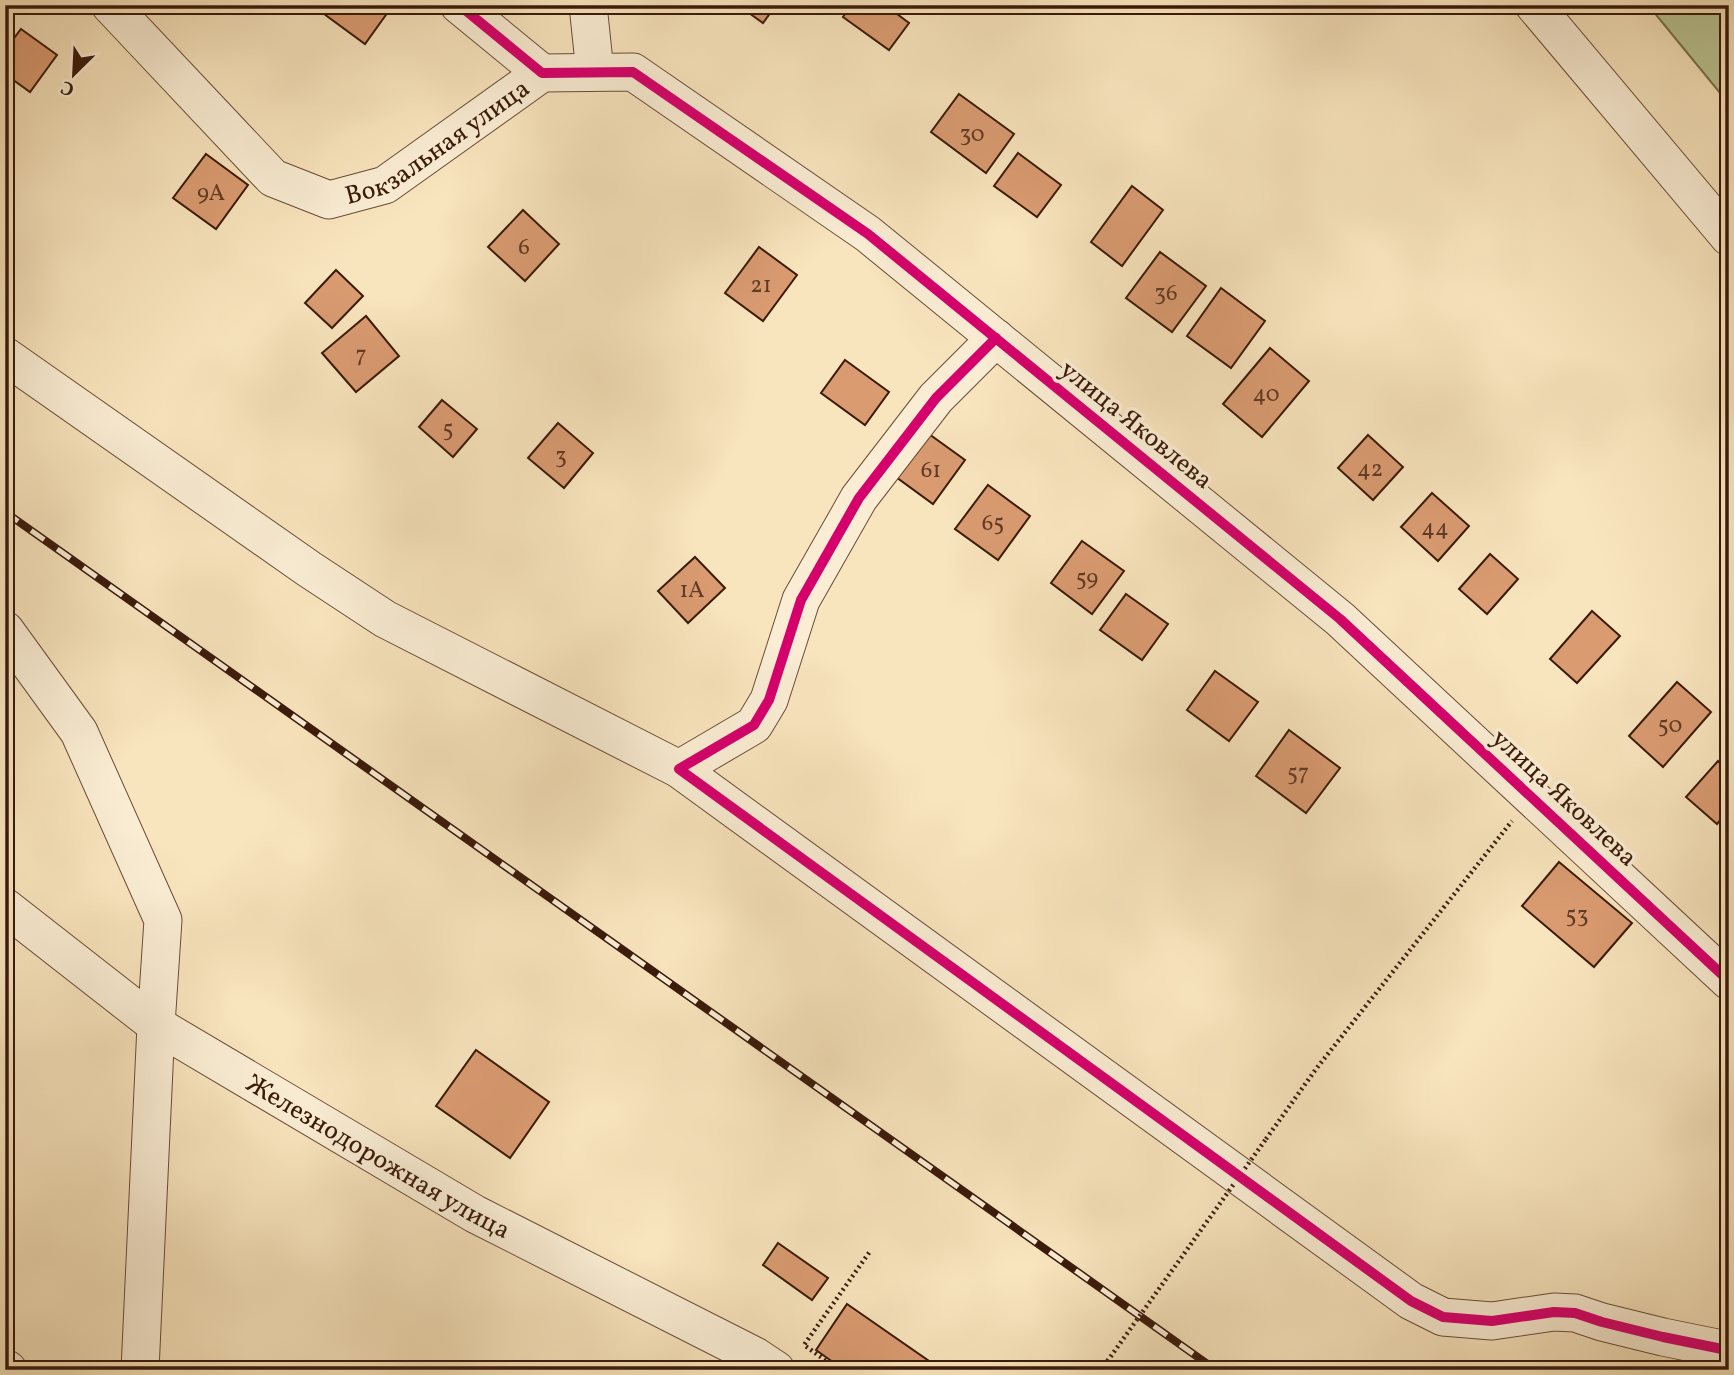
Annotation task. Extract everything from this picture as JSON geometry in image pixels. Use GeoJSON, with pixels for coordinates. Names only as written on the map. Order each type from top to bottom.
{"type":"FeatureCollection","features":[{"type":"Feature","properties":{"kind":"street","name":"Вокзальная улица"},"geometry":{"type":"LineString","coordinates":[[110,5],[273,178],[329,200],[385,185],[542,73]]}},
{"type":"Feature","properties":{"kind":"street"},"geometry":{"type":"LineString","coordinates":[[459,5],[542,73]]}},
{"type":"Feature","properties":{"kind":"street"},"geometry":{"type":"LineString","coordinates":[[588,5],[595,72]]}},
{"type":"Feature","properties":{"kind":"street"},"geometry":{"type":"LineString","coordinates":[[1534,5],[1729,237]]}},
{"type":"Feature","properties":{"kind":"street","name":"улица Яковлева"},"geometry":{"type":"LineString","coordinates":[[542,73],[633,72],[868,234],[1340,619],[1729,981]]}},
{"type":"Feature","properties":{"kind":"street"},"geometry":{"type":"LineString","coordinates":[[679,769],[754,725],[769,700],[801,600],[859,498],[936,398],[996,338]]}},
{"type":"Feature","properties":{"kind":"street"},"geometry":{"type":"LineString","coordinates":[[5,356],[309,569],[385,619],[679,769],[1411,1301],[1443,1317],[1492,1321],[1554,1312],[1575,1313],[1602,1322],[1722,1349],[1729,1353]]}},
{"type":"Feature","properties":{"kind":"street"},"geometry":{"type":"LineString","coordinates":[[5,630],[79,732],[163,920],[140,1370]]}},
{"type":"Feature","properties":{"kind":"street","name":"Железнодорожная улица"},"geometry":{"type":"LineString","coordinates":[[5,907],[156,1025],[475,1214],[755,1356],[776,1370]]}},
{"type":"Feature","properties":{"kind":"path"},"geometry":{"type":"LineString","coordinates":[[1101,1370],[1316,1069],[1531,797]]}},
{"type":"Feature","properties":{"kind":"path"},"geometry":{"type":"LineString","coordinates":[[839,1370],[804,1345],[871,1250]]}},
{"type":"Feature","properties":{"kind":"green space"},"geometry":{"type":"Polygon","coordinates":[[[1648,5],[1729,5],[1729,104],[1648,5]]]}},
{"type":"Feature","properties":{"kind":"building"},"geometry":{"type":"Polygon","coordinates":[[[324,5],[393,5],[365,44],[320,11],[324,5]]]}},
{"type":"Feature","properties":{"kind":"building"},"geometry":{"type":"Polygon","coordinates":[[[738,5],[776,5],[763,23],[738,5]]]}},
{"type":"Feature","properties":{"kind":"building"},"geometry":{"type":"Polygon","coordinates":[[[851,5],[885,5],[909,23],[889,50],[843,17],[851,5]]]}},
{"type":"Feature","properties":{"kind":"building"},"geometry":{"type":"Polygon","coordinates":[[[21,29],[57,55],[30,92],[5,74],[5,50],[21,29]]]}},
{"type":"Feature","properties":{"kind":"building"},"geometry":{"type":"Polygon","coordinates":[[[959,94],[1014,134],[986,173],[931,132],[959,94]]]}},
{"type":"Feature","properties":{"kind":"building"},"geometry":{"type":"Polygon","coordinates":[[[1018,153],[1061,185],[1037,217],[994,186],[1018,153]]]}},
{"type":"Feature","properties":{"kind":"building"},"geometry":{"type":"Polygon","coordinates":[[[206,154],[248,185],[216,229],[173,198],[206,154]]]}},
{"type":"Feature","properties":{"kind":"building"},"geometry":{"type":"Polygon","coordinates":[[[1132,186],[1163,210],[1122,266],[1091,242],[1132,186]]]}},
{"type":"Feature","properties":{"kind":"building"},"geometry":{"type":"Polygon","coordinates":[[[523,210],[559,244],[525,281],[488,247],[523,210]]]}},
{"type":"Feature","properties":{"kind":"building"},"geometry":{"type":"Polygon","coordinates":[[[759,247],[797,275],[763,321],[725,293],[759,247]]]}},
{"type":"Feature","properties":{"kind":"building"},"geometry":{"type":"Polygon","coordinates":[[[1160,252],[1206,286],[1172,332],[1126,298],[1160,252]]]}},
{"type":"Feature","properties":{"kind":"building"},"geometry":{"type":"Polygon","coordinates":[[[336,270],[363,296],[332,328],[305,303],[336,270]]]}},
{"type":"Feature","properties":{"kind":"building"},"geometry":{"type":"Polygon","coordinates":[[[1221,288],[1265,321],[1231,368],[1187,336],[1221,288]]]}},
{"type":"Feature","properties":{"kind":"building"},"geometry":{"type":"Polygon","coordinates":[[[366,316],[399,356],[356,392],[322,353],[366,316]]]}},
{"type":"Feature","properties":{"kind":"building"},"geometry":{"type":"Polygon","coordinates":[[[1270,348],[1309,381],[1262,437],[1223,404],[1270,348]]]}},
{"type":"Feature","properties":{"kind":"building"},"geometry":{"type":"Polygon","coordinates":[[[845,360],[889,392],[865,425],[821,393],[845,360]]]}},
{"type":"Feature","properties":{"kind":"building"},"geometry":{"type":"Polygon","coordinates":[[[442,400],[477,429],[453,457],[419,427],[442,400]]]}},
{"type":"Feature","properties":{"kind":"building"},"geometry":{"type":"Polygon","coordinates":[[[558,423],[593,453],[564,488],[528,458],[558,423]]]}},
{"type":"Feature","properties":{"kind":"building"},"geometry":{"type":"Polygon","coordinates":[[[929,434],[965,460],[933,504],[896,477],[929,434]]]}},
{"type":"Feature","properties":{"kind":"building"},"geometry":{"type":"Polygon","coordinates":[[[1368,435],[1403,467],[1373,500],[1338,468],[1368,435]]]}},
{"type":"Feature","properties":{"kind":"building"},"geometry":{"type":"Polygon","coordinates":[[[988,485],[1030,516],[998,560],[955,529],[988,485]]]}},
{"type":"Feature","properties":{"kind":"building"},"geometry":{"type":"Polygon","coordinates":[[[1432,493],[1469,526],[1438,561],[1401,527],[1432,493]]]}},
{"type":"Feature","properties":{"kind":"building"},"geometry":{"type":"Polygon","coordinates":[[[1082,541],[1124,571],[1092,614],[1051,583],[1082,541]]]}},
{"type":"Feature","properties":{"kind":"building"},"geometry":{"type":"Polygon","coordinates":[[[1490,554],[1518,579],[1487,614],[1459,589],[1490,554]]]}},
{"type":"Feature","properties":{"kind":"building"},"geometry":{"type":"Polygon","coordinates":[[[695,557],[725,588],[688,623],[658,591],[695,557]]]}},
{"type":"Feature","properties":{"kind":"building"},"geometry":{"type":"Polygon","coordinates":[[[1126,594],[1168,624],[1142,660],[1100,630],[1126,594]]]}},
{"type":"Feature","properties":{"kind":"building"},"geometry":{"type":"Polygon","coordinates":[[[1592,611],[1620,636],[1577,683],[1550,659],[1592,611]]]}},
{"type":"Feature","properties":{"kind":"building"},"geometry":{"type":"Polygon","coordinates":[[[1215,671],[1258,702],[1229,741],[1187,710],[1215,671]]]}},
{"type":"Feature","properties":{"kind":"building"},"geometry":{"type":"Polygon","coordinates":[[[1677,682],[1711,712],[1663,767],[1629,736],[1677,682]]]}},
{"type":"Feature","properties":{"kind":"building"},"geometry":{"type":"Polygon","coordinates":[[[1289,730],[1340,768],[1306,813],[1256,776],[1289,730]]]}},
{"type":"Feature","properties":{"kind":"building"},"geometry":{"type":"Polygon","coordinates":[[[1718,761],[1729,771],[1729,810],[1717,824],[1686,797],[1718,761]]]}},
{"type":"Feature","properties":{"kind":"building"},"geometry":{"type":"Polygon","coordinates":[[[1559,862],[1632,923],[1594,967],[1522,906],[1559,862]]]}},
{"type":"Feature","properties":{"kind":"building"},"geometry":{"type":"Polygon","coordinates":[[[476,1050],[549,1102],[510,1158],[436,1106],[476,1050]]]}},
{"type":"Feature","properties":{"kind":"building"},"geometry":{"type":"Polygon","coordinates":[[[778,1243],[828,1278],[812,1300],[763,1265],[778,1243]]]}},
{"type":"Feature","properties":{"kind":"building"},"geometry":{"type":"Polygon","coordinates":[[[847,1304],[939,1368],[844,1370],[816,1350],[847,1304]]]}},
{"type":"Feature","properties":{"kind":"railway"},"geometry":{"type":"LineString","coordinates":[[5,512],[1216,1370]]}},
{"type":"Feature","properties":{"kind":"cycle path"},"geometry":{"type":"LineString","coordinates":[[459,5],[542,73],[633,72],[868,234],[1340,619],[1729,981]]}},
{"type":"Feature","properties":{"kind":"cycle path"},"geometry":{"type":"LineString","coordinates":[[996,338],[936,398],[859,498],[801,600],[769,700],[754,725],[679,769],[1411,1301],[1443,1317],[1492,1321],[1554,1312],[1575,1313],[1663,1337],[1722,1349],[1729,1353]]}}]}
